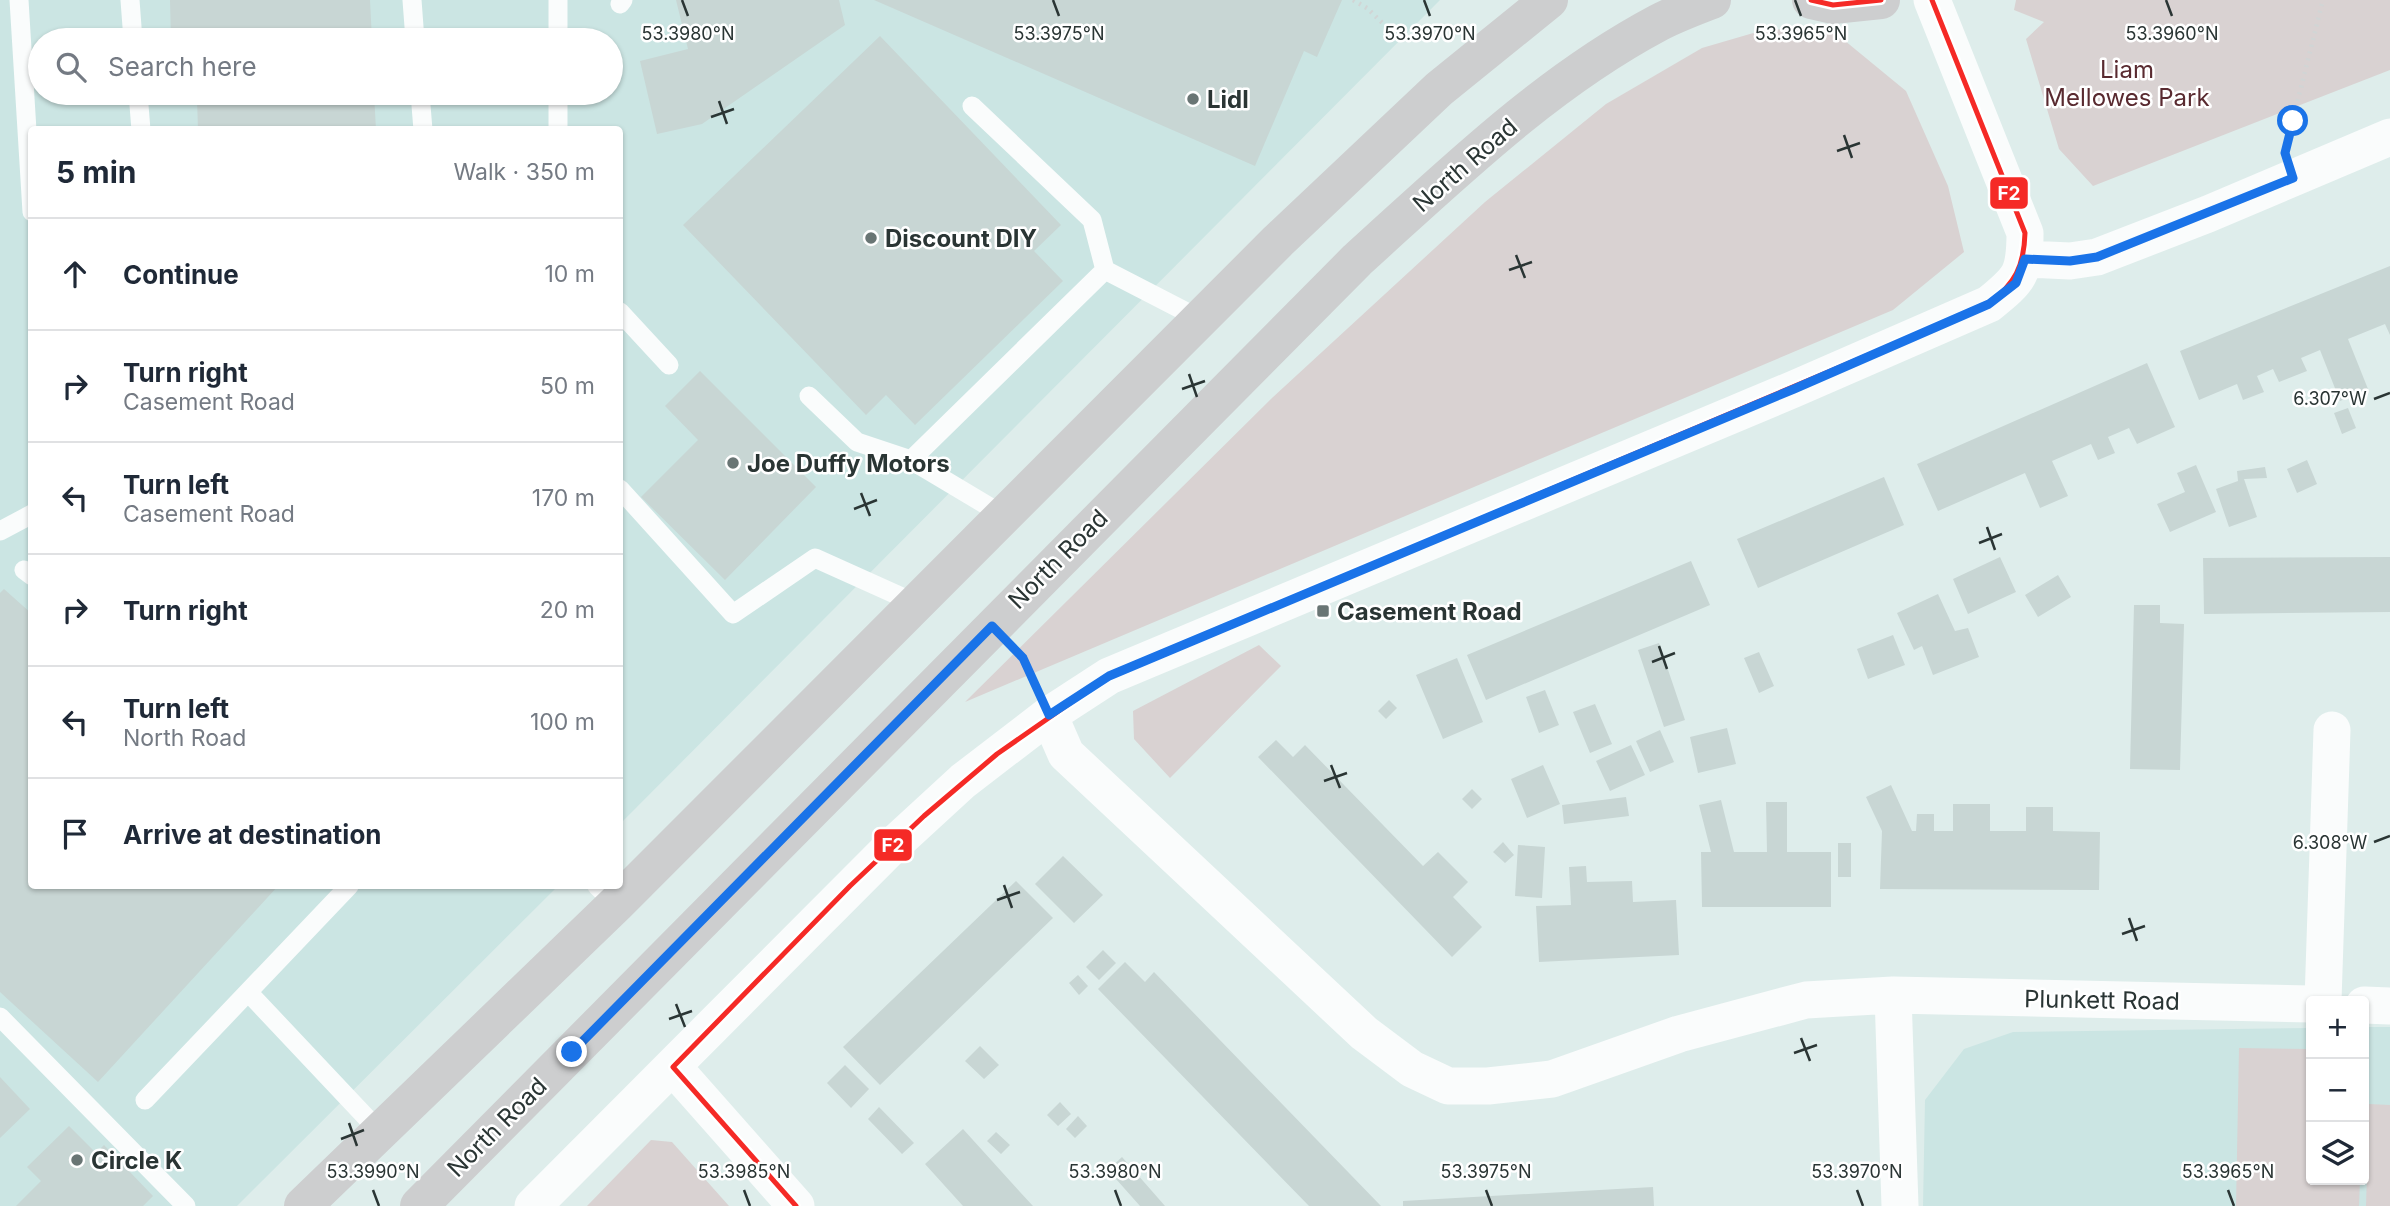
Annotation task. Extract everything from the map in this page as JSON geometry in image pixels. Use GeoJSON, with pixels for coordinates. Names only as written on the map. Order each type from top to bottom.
{"type":"FeatureCollection","features":[{"type":"Feature","properties":{"kind":"main road"},"geometry":{"type":"LineString","coordinates":[[623,879],[915,603],[1200,320],[1439,89],[1549,0]]}},
{"type":"Feature","properties":{"kind":"main road","name":"North Road"},"geometry":{"type":"LineString","coordinates":[[419,1206],[1357,260],[1472,156],[1572,75],[1659,22],[1712,0]]}},
{"type":"Feature","properties":{"kind":"main road"},"geometry":{"type":"LineString","coordinates":[[1811,0],[1833,5],[1881,0]]}},
{"type":"Feature","properties":{"kind":"main road"},"geometry":{"type":"LineString","coordinates":[[303,1206],[380,1132],[606,895]]}},
{"type":"Feature","properties":{"kind":"street"},"geometry":{"type":"LineString","coordinates":[[533,1206],[889,849],[962,781],[1049,715],[1109,676],[1794,389],[1989,304],[2016,283],[2025,259],[2025,233],[1932,0]]}},
{"type":"Feature","properties":{"kind":"street"},"geometry":{"type":"LineString","coordinates":[[2025,259],[2070,261],[2097,257],[2390,137]]}},
{"type":"Feature","properties":{"kind":"street","name":"Plunkett Road"},"geometry":{"type":"LineString","coordinates":[[1049,715],[1066,754],[1364,1033],[1412,1069],[1448,1086],[1488,1086],[1552,1079],[1679,1034],[1806,1000],[1893,995],[2306,1004]]}},
{"type":"Feature","properties":{"kind":"street"},"geometry":{"type":"LineString","coordinates":[[2323,996],[2332,730]]}},
{"type":"Feature","properties":{"kind":"street"},"geometry":{"type":"LineString","coordinates":[[1893,995],[1900,1206]]}},
{"type":"Feature","properties":{"kind":"street"},"geometry":{"type":"LineString","coordinates":[[2369,1005],[2390,1006]]}},
{"type":"Feature","properties":{"kind":"street"},"geometry":{"type":"LineString","coordinates":[[673,1067],[796,1206]]}},
{"type":"Feature","properties":{"kind":"lane"},"geometry":{"type":"LineString","coordinates":[[19,0],[28,147]]}},
{"type":"Feature","properties":{"kind":"lane"},"geometry":{"type":"LineString","coordinates":[[130,0],[132,28]]}},
{"type":"Feature","properties":{"kind":"lane"},"geometry":{"type":"LineString","coordinates":[[412,0],[414,28]]}},
{"type":"Feature","properties":{"kind":"lane"},"geometry":{"type":"LineString","coordinates":[[558,0],[558,28]]}},
{"type":"Feature","properties":{"kind":"lane"},"geometry":{"type":"LineString","coordinates":[[139,105],[141,126]]}},
{"type":"Feature","properties":{"kind":"lane"},"geometry":{"type":"LineString","coordinates":[[421,105],[423,126]]}},
{"type":"Feature","properties":{"kind":"lane"},"geometry":{"type":"LineString","coordinates":[[558,105],[558,126]]}},
{"type":"Feature","properties":{"kind":"lane"},"geometry":{"type":"LineString","coordinates":[[972,106],[1091,220],[1105,270],[1200,320]]}},
{"type":"Feature","properties":{"kind":"lane"},"geometry":{"type":"LineString","coordinates":[[911,460],[1105,270]]}},
{"type":"Feature","properties":{"kind":"lane"},"geometry":{"type":"LineString","coordinates":[[623,315],[668,365]]}},
{"type":"Feature","properties":{"kind":"lane"},"geometry":{"type":"LineString","coordinates":[[809,396],[857,442],[911,460],[1003,515]]}},
{"type":"Feature","properties":{"kind":"lane"},"geometry":{"type":"LineString","coordinates":[[623,492],[733,614],[814,558],[915,603]]}},
{"type":"Feature","properties":{"kind":"lane"},"geometry":{"type":"LineString","coordinates":[[0,531],[28,516]]}},
{"type":"Feature","properties":{"kind":"lane"},"geometry":{"type":"LineString","coordinates":[[145,1100],[346,889]]}},
{"type":"Feature","properties":{"kind":"lane"},"geometry":{"type":"LineString","coordinates":[[248,992],[380,1132]]}},
{"type":"Feature","properties":{"kind":"lane"},"geometry":{"type":"LineString","coordinates":[[0,1017],[186,1206]]}},
{"type":"Feature","properties":{"kind":"path"},"geometry":{"type":"LineString","coordinates":[[1353,0],[1361,2],[1399,39]]}},
{"type":"Feature","properties":{"kind":"path"},"geometry":{"type":"LineString","coordinates":[[2293,178],[2285,153],[2323,0]]}},
{"type":"Feature","properties":{"kind":"path"},"geometry":{"type":"LineString","coordinates":[[992,626],[1023,658],[1049,715]]}},
{"type":"Feature","properties":{"kind":"shaded area"},"geometry":{"type":"Polygon","coordinates":[[[0,0],[1440,0],[623,821],[623,126],[28,126],[28,889],[555,889],[237,1206],[0,1206],[0,0]]]}},
{"type":"Feature","properties":{"kind":"shaded area"},"geometry":{"type":"Polygon","coordinates":[[[2369,1027],[2390,1027],[2390,1206],[1923,1206],[1925,1100],[1964,1049],[2013,1032],[2306,1028],[2306,1185],[2369,1185],[2369,1027]]]}},
{"type":"Feature","properties":{"kind":"green space","name":"Liam Mellowes Park"},"geometry":{"type":"Polygon","coordinates":[[[2016,0],[2390,0],[2390,70],[2093,186],[2059,149],[2026,39],[2044,22],[2014,10],[2016,0]]]}},
{"type":"Feature","properties":{"kind":"green space"},"geometry":{"type":"Polygon","coordinates":[[[1767,29],[1833,31],[1906,91],[1948,186],[1964,252],[1893,310],[965,702],[1272,398],[1485,202],[1606,104],[1702,48],[1767,29]]]}},
{"type":"Feature","properties":{"kind":"green space"},"geometry":{"type":"Polygon","coordinates":[[[1259,645],[1281,666],[1170,778],[1134,739],[1133,711],[1259,645]]]}},
{"type":"Feature","properties":{"kind":"green space"},"geometry":{"type":"Polygon","coordinates":[[[2239,1048],[2306,1049],[2306,1185],[2360,1185],[2359,1206],[2236,1206],[2239,1048]]]}},
{"type":"Feature","properties":{"kind":"green space"},"geometry":{"type":"Polygon","coordinates":[[[2369,1104],[2390,1105],[2390,1206],[2366,1206],[2367,1185],[2369,1185],[2369,1104]]]}},
{"type":"Feature","properties":{"kind":"green space"},"geometry":{"type":"Polygon","coordinates":[[[651,1140],[672,1142],[729,1206],[587,1206],[651,1140]]]}},
{"type":"Feature","properties":{"kind":"building"},"geometry":{"type":"Polygon","coordinates":[[[170,0],[370,0],[371,28],[171,28],[170,0]]]}},
{"type":"Feature","properties":{"kind":"building"},"geometry":{"type":"Polygon","coordinates":[[[676,0],[839,0],[845,25],[702,124],[657,134],[640,61],[688,49],[676,0]]]}},
{"type":"Feature","properties":{"kind":"building","name":"Lidl"},"geometry":{"type":"Polygon","coordinates":[[[874,0],[1342,0],[1317,57],[1304,51],[1255,166],[874,0]]]}},
{"type":"Feature","properties":{"kind":"building","name":"Discount DIY"},"geometry":{"type":"Polygon","coordinates":[[[880,36],[1061,225],[1034,251],[1063,281],[915,425],[886,395],[866,415],[683,225],[880,36]]]}},
{"type":"Feature","properties":{"kind":"building"},"geometry":{"type":"Polygon","coordinates":[[[197,105],[375,105],[376,126],[198,126],[197,105]]]}},
{"type":"Feature","properties":{"kind":"building"},"geometry":{"type":"Polygon","coordinates":[[[2390,266],[2390,335],[2385,324],[2348,339],[2368,389],[2340,401],[2320,350],[2301,358],[2307,371],[2279,382],[2273,369],[2257,376],[2264,392],[2243,400],[2237,384],[2199,400],[2180,351],[2390,266]]]}},
{"type":"Feature","properties":{"kind":"building"},"geometry":{"type":"Polygon","coordinates":[[[2147,363],[2175,427],[2137,444],[2129,428],[2108,437],[2115,453],[2098,460],[2091,444],[2052,461],[2068,496],[2040,508],[2025,473],[1938,511],[1917,464],[2147,363]]]}},
{"type":"Feature","properties":{"kind":"building","name":"Joe Duffy Motors"},"geometry":{"type":"Polygon","coordinates":[[[700,371],[816,487],[725,580],[641,497],[698,440],[665,406],[700,371]]]}},
{"type":"Feature","properties":{"kind":"building"},"geometry":{"type":"Polygon","coordinates":[[[2348,408],[2356,428],[2342,434],[2334,413],[2348,408]]]}},
{"type":"Feature","properties":{"kind":"building"},"geometry":{"type":"Polygon","coordinates":[[[2307,460],[2317,484],[2297,493],[2287,469],[2307,460]]]}},
{"type":"Feature","properties":{"kind":"building"},"geometry":{"type":"Polygon","coordinates":[[[2196,465],[2216,512],[2170,532],[2157,504],[2185,492],[2177,473],[2196,465]]]}},
{"type":"Feature","properties":{"kind":"building"},"geometry":{"type":"Polygon","coordinates":[[[2265,467],[2267,478],[2244,479],[2257,517],[2229,527],[2216,489],[2238,481],[2237,471],[2265,467]]]}},
{"type":"Feature","properties":{"kind":"building"},"geometry":{"type":"Polygon","coordinates":[[[1884,477],[1904,525],[1758,588],[1737,539],[1884,477]]]}},
{"type":"Feature","properties":{"kind":"building"},"geometry":{"type":"Polygon","coordinates":[[[2000,557],[2016,592],[1968,614],[1953,579],[2000,557]]]}},
{"type":"Feature","properties":{"kind":"building"},"geometry":{"type":"Polygon","coordinates":[[[2390,557],[2390,612],[2204,614],[2203,558],[2390,557]]]}},
{"type":"Feature","properties":{"kind":"building"},"geometry":{"type":"Polygon","coordinates":[[[1691,561],[1710,605],[1486,700],[1467,655],[1691,561]]]}},
{"type":"Feature","properties":{"kind":"building"},"geometry":{"type":"Polygon","coordinates":[[[2058,575],[2071,597],[2038,617],[2025,595],[2058,575]]]}},
{"type":"Feature","properties":{"kind":"building"},"geometry":{"type":"Polygon","coordinates":[[[4,589],[28,610],[28,889],[275,889],[98,1082],[0,992],[0,593],[4,589]]]}},
{"type":"Feature","properties":{"kind":"building"},"geometry":{"type":"Polygon","coordinates":[[[1938,594],[1955,631],[1968,628],[1979,657],[1933,675],[1922,646],[1914,650],[1897,613],[1938,594]]]}},
{"type":"Feature","properties":{"kind":"building"},"geometry":{"type":"Polygon","coordinates":[[[2134,605],[2160,605],[2160,623],[2184,624],[2180,770],[2130,769],[2134,605]]]}},
{"type":"Feature","properties":{"kind":"building"},"geometry":{"type":"Polygon","coordinates":[[[1893,635],[1905,665],[1868,679],[1857,649],[1893,635]]]}},
{"type":"Feature","properties":{"kind":"building"},"geometry":{"type":"Polygon","coordinates":[[[1659,643],[1685,720],[1664,727],[1638,650],[1659,643]]]}},
{"type":"Feature","properties":{"kind":"building"},"geometry":{"type":"Polygon","coordinates":[[[1759,652],[1774,686],[1759,693],[1744,658],[1759,652]]]}},
{"type":"Feature","properties":{"kind":"building"},"geometry":{"type":"Polygon","coordinates":[[[1457,658],[1483,722],[1443,739],[1416,675],[1457,658]]]}},
{"type":"Feature","properties":{"kind":"building"},"geometry":{"type":"Polygon","coordinates":[[[1545,690],[1559,725],[1539,733],[1526,697],[1545,690]]]}},
{"type":"Feature","properties":{"kind":"building"},"geometry":{"type":"Polygon","coordinates":[[[1389,700],[1397,708],[1386,719],[1378,711],[1389,700]]]}},
{"type":"Feature","properties":{"kind":"building"},"geometry":{"type":"Polygon","coordinates":[[[1595,704],[1612,744],[1590,753],[1573,712],[1595,704]]]}},
{"type":"Feature","properties":{"kind":"building"},"geometry":{"type":"Polygon","coordinates":[[[1727,728],[1736,764],[1698,773],[1690,737],[1727,728]]]}},
{"type":"Feature","properties":{"kind":"building"},"geometry":{"type":"Polygon","coordinates":[[[1660,730],[1674,762],[1650,772],[1636,741],[1660,730]]]}},
{"type":"Feature","properties":{"kind":"building"},"geometry":{"type":"Polygon","coordinates":[[[1276,740],[1293,757],[1305,745],[1423,866],[1438,852],[1468,882],[1453,897],[1482,927],[1452,957],[1258,757],[1276,740]]]}},
{"type":"Feature","properties":{"kind":"building"},"geometry":{"type":"Polygon","coordinates":[[[1631,745],[1645,775],[1610,791],[1596,761],[1631,745]]]}},
{"type":"Feature","properties":{"kind":"building"},"geometry":{"type":"Polygon","coordinates":[[[1543,765],[1560,804],[1527,818],[1511,779],[1543,765]]]}},
{"type":"Feature","properties":{"kind":"building"},"geometry":{"type":"Polygon","coordinates":[[[1891,785],[1912,831],[1916,831],[1917,814],[1934,814],[1934,831],[1953,831],[1953,804],[1990,804],[1990,831],[2026,831],[2026,807],[2053,807],[2053,831],[2100,832],[2099,890],[1880,889],[1882,831],[1866,797],[1891,785]]]}},
{"type":"Feature","properties":{"kind":"building"},"geometry":{"type":"Polygon","coordinates":[[[1472,789],[1482,799],[1472,809],[1462,799],[1472,789]]]}},
{"type":"Feature","properties":{"kind":"building"},"geometry":{"type":"Polygon","coordinates":[[[1626,797],[1629,816],[1564,824],[1562,805],[1626,797]]]}},
{"type":"Feature","properties":{"kind":"building"},"geometry":{"type":"Polygon","coordinates":[[[1721,800],[1734,852],[1767,852],[1766,802],[1787,802],[1787,852],[1831,852],[1831,907],[1702,907],[1701,852],[1711,852],[1699,805],[1721,800]]]}},
{"type":"Feature","properties":{"kind":"building"},"geometry":{"type":"Polygon","coordinates":[[[1503,842],[1514,855],[1505,863],[1493,852],[1503,842]]]}},
{"type":"Feature","properties":{"kind":"building"},"geometry":{"type":"Polygon","coordinates":[[[1838,843],[1851,843],[1851,877],[1838,877],[1838,843]]]}},
{"type":"Feature","properties":{"kind":"building"},"geometry":{"type":"Polygon","coordinates":[[[1518,845],[1545,847],[1542,898],[1515,896],[1518,845]]]}},
{"type":"Feature","properties":{"kind":"building"},"geometry":{"type":"Polygon","coordinates":[[[1063,856],[1103,895],[1074,923],[1035,884],[1063,856]]]}},
{"type":"Feature","properties":{"kind":"building"},"geometry":{"type":"Polygon","coordinates":[[[1586,866],[1587,882],[1632,881],[1633,902],[1676,900],[1679,955],[1539,962],[1536,906],[1571,905],[1569,867],[1586,866]]]}},
{"type":"Feature","properties":{"kind":"building"},"geometry":{"type":"Polygon","coordinates":[[[1016,881],[1053,918],[880,1085],[843,1047],[1016,881]]]}},
{"type":"Feature","properties":{"kind":"building"},"geometry":{"type":"Polygon","coordinates":[[[1103,950],[1116,963],[1099,980],[1086,967],[1103,950]]]}},
{"type":"Feature","properties":{"kind":"building"},"geometry":{"type":"Polygon","coordinates":[[[1125,962],[1145,982],[1154,972],[1381,1206],[1309,1206],[1098,989],[1125,962]]]}},
{"type":"Feature","properties":{"kind":"building"},"geometry":{"type":"Polygon","coordinates":[[[1078,975],[1088,986],[1079,995],[1069,983],[1078,975]]]}},
{"type":"Feature","properties":{"kind":"building"},"geometry":{"type":"Polygon","coordinates":[[[980,1046],[999,1065],[984,1079],[965,1061],[980,1046]]]}},
{"type":"Feature","properties":{"kind":"building"},"geometry":{"type":"Polygon","coordinates":[[[845,1065],[869,1089],[851,1108],[827,1083],[845,1065]]]}},
{"type":"Feature","properties":{"kind":"building"},"geometry":{"type":"Polygon","coordinates":[[[0,1077],[30,1109],[0,1138],[0,1077]]]}},
{"type":"Feature","properties":{"kind":"building"},"geometry":{"type":"Polygon","coordinates":[[[1060,1102],[1071,1114],[1058,1126],[1047,1115],[1060,1102]]]}},
{"type":"Feature","properties":{"kind":"building"},"geometry":{"type":"Polygon","coordinates":[[[879,1107],[914,1143],[902,1154],[868,1119],[879,1107]]]}},
{"type":"Feature","properties":{"kind":"building"},"geometry":{"type":"Polygon","coordinates":[[[1078,1116],[1087,1126],[1075,1138],[1066,1129],[1078,1116]]]}},
{"type":"Feature","properties":{"kind":"building","name":"Circle K"},"geometry":{"type":"Polygon","coordinates":[[[69,1126],[96,1153],[104,1145],[153,1196],[143,1206],[16,1206],[41,1181],[27,1167],[69,1126]]]}},
{"type":"Feature","properties":{"kind":"building"},"geometry":{"type":"Polygon","coordinates":[[[963,1129],[1033,1206],[963,1206],[925,1164],[963,1129]]]}},
{"type":"Feature","properties":{"kind":"building"},"geometry":{"type":"Polygon","coordinates":[[[996,1132],[1010,1145],[1001,1154],[987,1141],[996,1132]]]}},
{"type":"Feature","properties":{"kind":"building"},"geometry":{"type":"Polygon","coordinates":[[[1122,1157],[1165,1206],[1140,1206],[1108,1170],[1122,1157]]]}},
{"type":"Feature","properties":{"kind":"building"},"geometry":{"type":"Polygon","coordinates":[[[1653,1187],[1654,1206],[1403,1206],[1403,1201],[1653,1187]]]}},
{"type":"Feature","properties":{"kind":"transit line","name":"F2"},"geometry":{"type":"LineString","coordinates":[[1811,0],[1833,5],[1881,0]]}},
{"type":"Feature","properties":{"kind":"transit line","name":"F2"},"geometry":{"type":"LineString","coordinates":[[673,1067],[850,886],[924,816],[997,754],[1109,676],[1989,304],[2012,281],[2023,255],[2025,233],[1932,0]]}},
{"type":"Feature","properties":{"kind":"transit line","name":"F2"},"geometry":{"type":"LineString","coordinates":[[673,1067],[796,1206]]}},
{"type":"Feature","properties":{"kind":"place","name":"Lidl"},"geometry":{"type":"Point","coordinates":[1193,99]}},
{"type":"Feature","properties":{"kind":"place","name":"Discount DIY"},"geometry":{"type":"Point","coordinates":[871,238]}},
{"type":"Feature","properties":{"kind":"place","name":"Joe Duffy Motors"},"geometry":{"type":"Point","coordinates":[733,463]}},
{"type":"Feature","properties":{"kind":"place","name":"Casement Road"},"geometry":{"type":"Point","coordinates":[1323,611]}},
{"type":"Feature","properties":{"kind":"place","name":"Circle K"},"geometry":{"type":"Point","coordinates":[77,1160]}},
{"type":"Feature","properties":{"kind":"route"},"geometry":{"type":"LineString","coordinates":[[572,1052],[992,626],[1023,658],[1049,715],[1109,676],[1794,389],[1989,304],[2016,283],[2025,259],[2070,261],[2097,257],[2293,178],[2285,153],[2293,121]]}}]}
